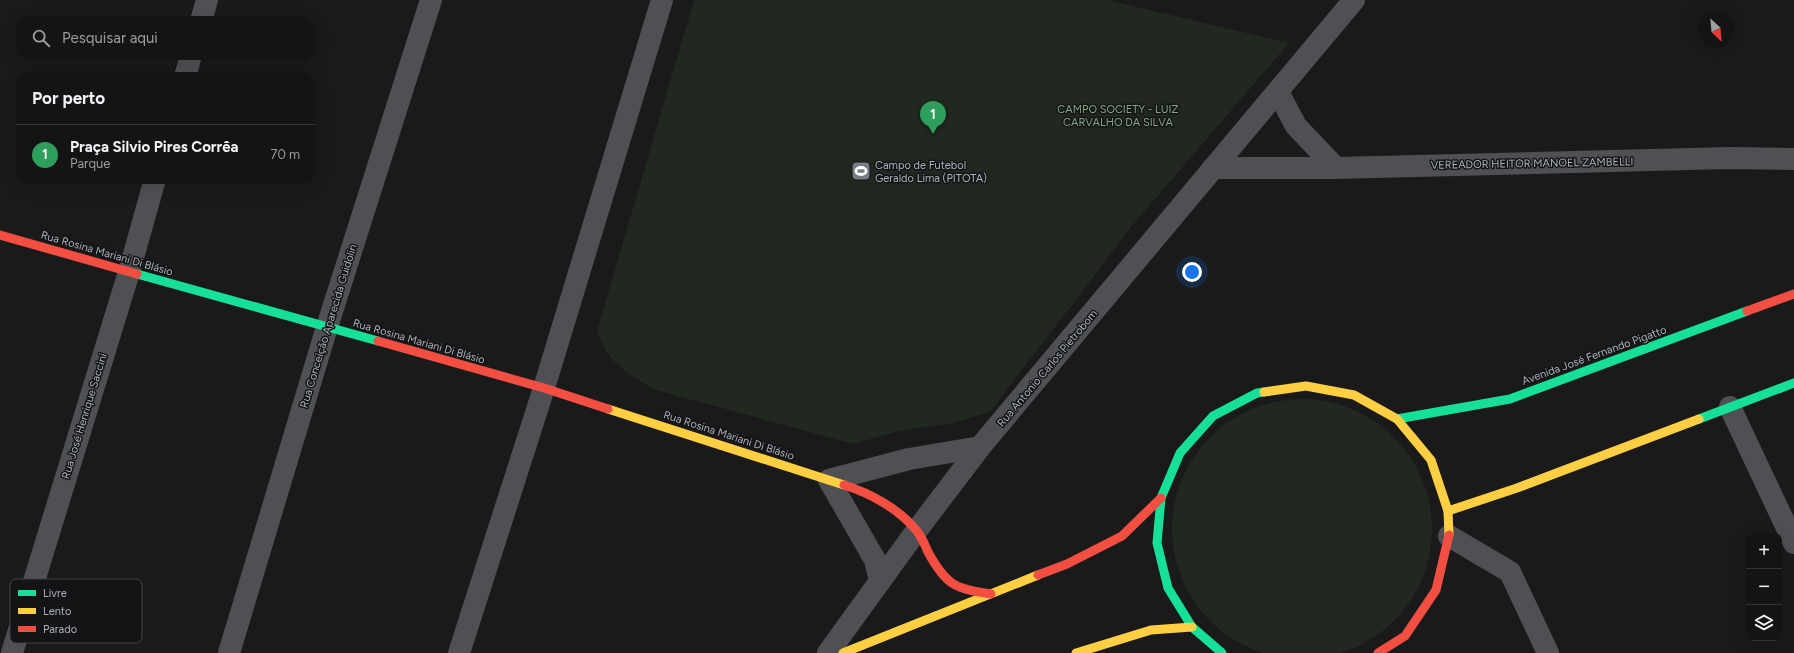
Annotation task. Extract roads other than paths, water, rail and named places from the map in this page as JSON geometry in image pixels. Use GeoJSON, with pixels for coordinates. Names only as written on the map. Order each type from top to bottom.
{"type":"FeatureCollection","features":[{"type":"Feature","properties":{"kind":"street"},"geometry":{"type":"LineString","coordinates":[[202,16],[207,0]]}},
{"type":"Feature","properties":{"kind":"street","name":"Rua Conceição Aparecida Guidolin"},"geometry":{"type":"LineString","coordinates":[[229,653],[327,327],[431,0]]}},
{"type":"Feature","properties":{"kind":"street"},"geometry":{"type":"LineString","coordinates":[[459,653],[544,388],[662,0]]}},
{"type":"Feature","properties":{"kind":"street","name":"Rua Antonio Carlos Pietrobom"},"geometry":{"type":"LineString","coordinates":[[828,653],[917,530],[980,447],[1354,0]]}},
{"type":"Feature","properties":{"kind":"street"},"geometry":{"type":"LineString","coordinates":[[186,72],[190,60]]}},
{"type":"Feature","properties":{"kind":"street"},"geometry":{"type":"LineString","coordinates":[[1278,92],[1296,126],[1336,168]]}},
{"type":"Feature","properties":{"kind":"street","name":"VEREADOR HEITOR MANOEL ZAMBELLI"},"geometry":{"type":"LineString","coordinates":[[1213,168],[1336,168],[1729,158],[1794,159]]}},
{"type":"Feature","properties":{"kind":"street","name":"VEREADOR HEITOR MANOEL ZAMBELLI"},"geometry":{"type":"LineString","coordinates":[[1729,158],[1770,166],[1794,176]]}},
{"type":"Feature","properties":{"kind":"street","name":"Rua José Henrique Saccini"},"geometry":{"type":"LineString","coordinates":[[35,579],[129,272],[154,184]]}},
{"type":"Feature","properties":{"kind":"street","name":"Rua Rosina Mariani Di Blásio"},"geometry":{"type":"LineString","coordinates":[[0,235],[544,388],[854,488],[892,508],[917,530]]}},
{"type":"Feature","properties":{"kind":"street","name":"Avenida José Fernando Pigatto"},"geometry":{"type":"LineString","coordinates":[[1397,419],[1510,399],[1794,294]]}},
{"type":"Feature","properties":{"kind":"street"},"geometry":{"type":"LineString","coordinates":[[1448,511],[1517,488],[1794,383]]}},
{"type":"Feature","properties":{"kind":"street"},"geometry":{"type":"LineString","coordinates":[[1222,653],[1192,627],[1168,588],[1157,543],[1161,498],[1180,452],[1213,416],[1257,393],[1306,386],[1354,394],[1397,419],[1431,460],[1448,511],[1449,536],[1436,590],[1405,636],[1378,653]]}},
{"type":"Feature","properties":{"kind":"street"},"geometry":{"type":"LineString","coordinates":[[1730,407],[1794,543]]}},
{"type":"Feature","properties":{"kind":"street"},"geometry":{"type":"LineString","coordinates":[[880,581],[875,560],[829,480],[909,460],[980,447]]}},
{"type":"Feature","properties":{"kind":"street"},"geometry":{"type":"LineString","coordinates":[[843,653],[1067,564],[1122,536],[1161,498]]}},
{"type":"Feature","properties":{"kind":"street"},"geometry":{"type":"LineString","coordinates":[[917,530],[935,564],[947,581],[966,590],[991,594]]}},
{"type":"Feature","properties":{"kind":"street"},"geometry":{"type":"LineString","coordinates":[[1449,536],[1510,572],[1548,653]]}},
{"type":"Feature","properties":{"kind":"street"},"geometry":{"type":"LineString","coordinates":[[1076,653],[1105,642],[1151,630],[1192,627]]}},
{"type":"Feature","properties":{"kind":"street","name":"Rua José Henrique Saccini"},"geometry":{"type":"LineString","coordinates":[[12,653],[15,643]]}},
{"type":"Feature","properties":{"kind":"place","name":"Praça Silvio Pires Corrêa"},"geometry":{"type":"Point","coordinates":[933,134]}},
{"type":"Feature","properties":{"kind":"place","name":"Campo de Futebol Geraldo Lima (PITOTA)"},"geometry":{"type":"Point","coordinates":[861,171]}},
{"type":"Feature","properties":{"kind":"park label","name":"CAMPO SOCIETY - LUIZ CARVALHO DA SILVA"},"geometry":{"type":"Point","coordinates":[1118,115]}}]}
